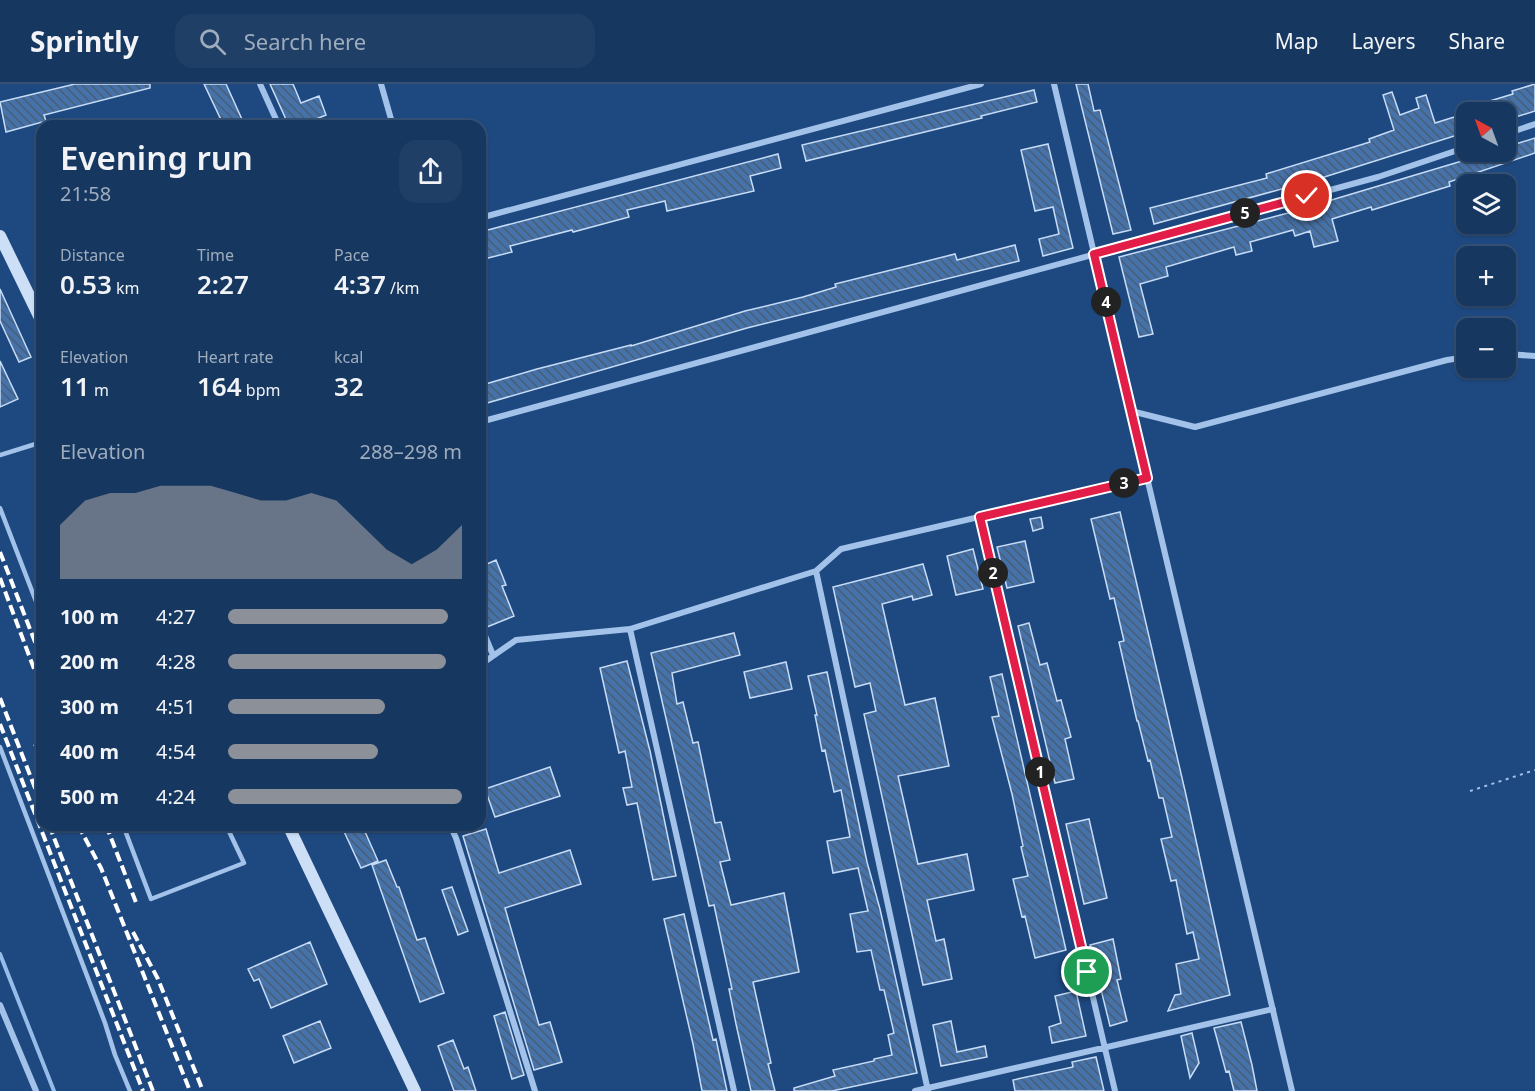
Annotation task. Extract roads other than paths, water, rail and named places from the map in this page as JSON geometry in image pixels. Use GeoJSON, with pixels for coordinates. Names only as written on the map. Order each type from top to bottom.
{"type":"FeatureCollection","features":[{"type":"Feature","properties":{"kind":"main road"},"geometry":{"type":"LineString","coordinates":[[0,236],[36,310]]}},
{"type":"Feature","properties":{"kind":"main road"},"geometry":{"type":"LineString","coordinates":[[291,831],[415,1091]]}},
{"type":"Feature","properties":{"kind":"street"},"geometry":{"type":"LineString","coordinates":[[260,84],[276,120]]}},
{"type":"Feature","properties":{"kind":"street"},"geometry":{"type":"LineString","coordinates":[[381,84],[391,120]]}},
{"type":"Feature","properties":{"kind":"street"},"geometry":{"type":"LineString","coordinates":[[486,216],[981,84]]}},
{"type":"Feature","properties":{"kind":"street"},"geometry":{"type":"LineString","coordinates":[[1054,84],[1292,1091]]}},
{"type":"Feature","properties":{"kind":"street"},"geometry":{"type":"LineString","coordinates":[[1516,131],[1535,124]]}},
{"type":"Feature","properties":{"kind":"street"},"geometry":{"type":"LineString","coordinates":[[486,420],[1378,177],[1456,151]]}},
{"type":"Feature","properties":{"kind":"street"},"geometry":{"type":"LineString","coordinates":[[1516,355],[1535,356]]}},
{"type":"Feature","properties":{"kind":"street"},"geometry":{"type":"LineString","coordinates":[[1131,411],[1195,427],[1456,359]]}},
{"type":"Feature","properties":{"kind":"street"},"geometry":{"type":"LineString","coordinates":[[486,660],[516,640],[630,629],[816,571],[841,549],[1147,478]]}},
{"type":"Feature","properties":{"kind":"street"},"geometry":{"type":"LineString","coordinates":[[980,517],[1115,1091]]}},
{"type":"Feature","properties":{"kind":"street"},"geometry":{"type":"LineString","coordinates":[[816,571],[928,1090]]}},
{"type":"Feature","properties":{"kind":"street"},"geometry":{"type":"LineString","coordinates":[[630,629],[734,1091]]}},
{"type":"Feature","properties":{"kind":"street"},"geometry":{"type":"LineString","coordinates":[[486,638],[493,655]]}},
{"type":"Feature","properties":{"kind":"street"},"geometry":{"type":"LineString","coordinates":[[453,831],[535,1091]]}},
{"type":"Feature","properties":{"kind":"street"},"geometry":{"type":"LineString","coordinates":[[1,1009],[36,1091]]}},
{"type":"Feature","properties":{"kind":"street"},"geometry":{"type":"LineString","coordinates":[[915,1091],[928,1090],[1273,1009]]}},
{"type":"Feature","properties":{"kind":"lane"},"geometry":{"type":"LineString","coordinates":[[0,455],[36,444]]}},
{"type":"Feature","properties":{"kind":"lane"},"geometry":{"type":"LineString","coordinates":[[0,508],[36,601]]}},
{"type":"Feature","properties":{"kind":"lane"},"geometry":{"type":"LineString","coordinates":[[0,747],[130,1091]]}},
{"type":"Feature","properties":{"kind":"lane"},"geometry":{"type":"LineString","coordinates":[[125,831],[151,899],[244,863],[229,831]]}},
{"type":"Feature","properties":{"kind":"waterway"},"geometry":{"type":"LineString","coordinates":[[0,954],[54,1091]]}},
{"type":"Feature","properties":{"kind":"railway"},"geometry":{"type":"LineString","coordinates":[[0,552],[36,645]]}},
{"type":"Feature","properties":{"kind":"railway"},"geometry":{"type":"LineString","coordinates":[[0,578],[36,674]]}},
{"type":"Feature","properties":{"kind":"railway"},"geometry":{"type":"LineString","coordinates":[[0,698],[36,791]]}},
{"type":"Feature","properties":{"kind":"railway"},"geometry":{"type":"LineString","coordinates":[[0,724],[36,816]]}},
{"type":"Feature","properties":{"kind":"railway"},"geometry":{"type":"LineString","coordinates":[[42,831],[143,1091]]}},
{"type":"Feature","properties":{"kind":"railway"},"geometry":{"type":"LineString","coordinates":[[51,831],[153,1091]]}},
{"type":"Feature","properties":{"kind":"railway"},"geometry":{"type":"LineString","coordinates":[[81,831],[101,868],[190,1091]]}},
{"type":"Feature","properties":{"kind":"railway"},"geometry":{"type":"LineString","coordinates":[[108,831],[137,905]]}},
{"type":"Feature","properties":{"kind":"railway"},"geometry":{"type":"LineString","coordinates":[[133,932],[158,979],[203,1091]]}}]}
